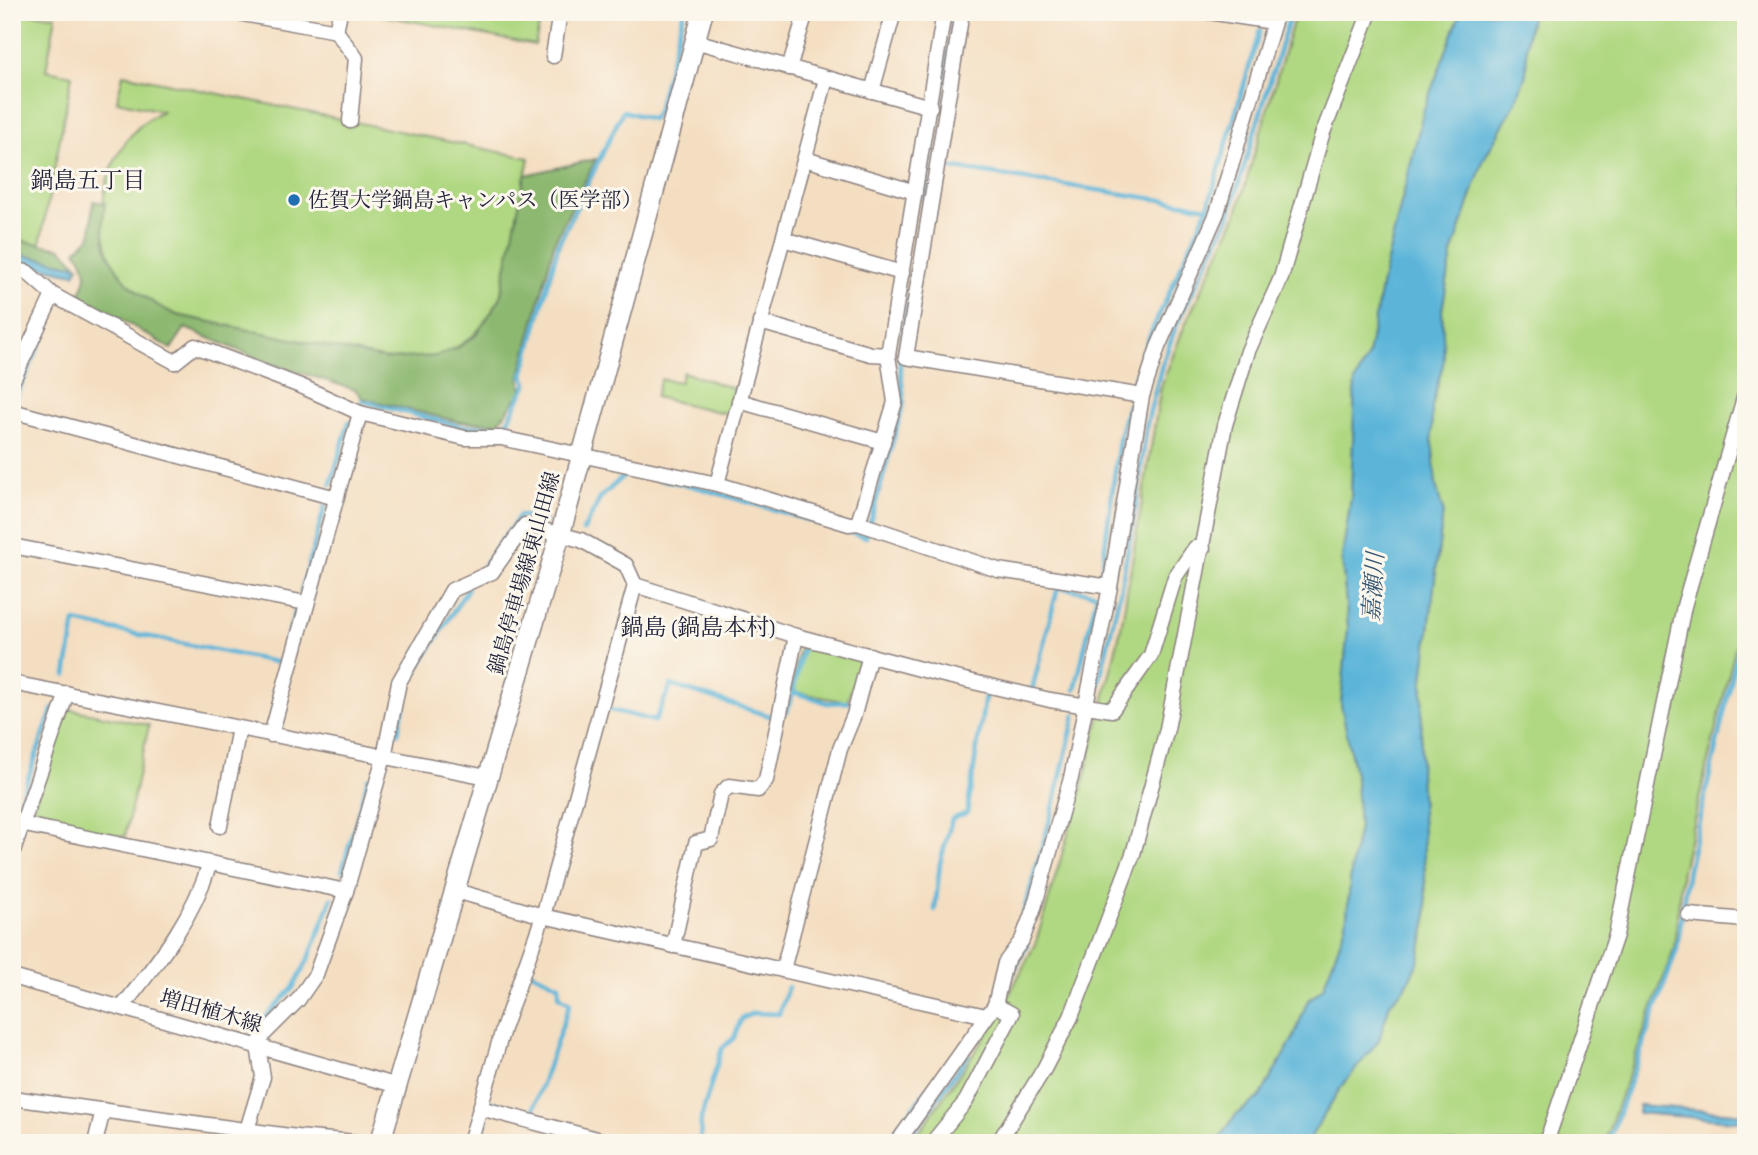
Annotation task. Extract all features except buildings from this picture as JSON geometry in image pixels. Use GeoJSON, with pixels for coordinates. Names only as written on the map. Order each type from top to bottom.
{"type":"FeatureCollection","features":[{"type":"Feature","properties":{"kind":"main road","name":"鍋島停車場線東山田線"},"geometry":{"type":"LineString","coordinates":[[380,1143],[561,535],[703,12]]}},
{"type":"Feature","properties":{"kind":"street"},"geometry":{"type":"LineString","coordinates":[[232,12],[337,31]]}},
{"type":"Feature","properties":{"kind":"street"},"geometry":{"type":"LineString","coordinates":[[340,12],[337,31],[356,58],[350,121]]}},
{"type":"Feature","properties":{"kind":"street"},"geometry":{"type":"LineString","coordinates":[[552,56],[560,12]]}},
{"type":"Feature","properties":{"kind":"street"},"geometry":{"type":"LineString","coordinates":[[789,68],[806,12]]}},
{"type":"Feature","properties":{"kind":"street"},"geometry":{"type":"LineString","coordinates":[[872,91],[894,12]]}},
{"type":"Feature","properties":{"kind":"street"},"geometry":{"type":"LineString","coordinates":[[858,523],[895,402],[888,355],[944,12]]}},
{"type":"Feature","properties":{"kind":"street"},"geometry":{"type":"LineString","coordinates":[[962,12],[906,357],[1142,396]]}},
{"type":"Feature","properties":{"kind":"street"},"geometry":{"type":"LineString","coordinates":[[897,1143],[995,1011],[1005,963],[1022,940],[1033,911],[1093,708],[1142,396],[1158,347],[1217,213],[1275,17],[1209,12]]}},
{"type":"Feature","properties":{"kind":"street"},"geometry":{"type":"LineString","coordinates":[[998,1143],[1044,1069],[1071,1017],[1133,853],[1167,729],[1225,425],[1238,381],[1281,278],[1322,135],[1370,12]]}},
{"type":"Feature","properties":{"kind":"street"},"geometry":{"type":"LineString","coordinates":[[695,41],[930,107]]}},
{"type":"Feature","properties":{"kind":"street"},"geometry":{"type":"LineString","coordinates":[[717,484],[827,79]]}},
{"type":"Feature","properties":{"kind":"street"},"geometry":{"type":"LineString","coordinates":[[805,159],[915,192]]}},
{"type":"Feature","properties":{"kind":"street"},"geometry":{"type":"LineString","coordinates":[[783,239],[902,273]]}},
{"type":"Feature","properties":{"kind":"street"},"geometry":{"type":"LineString","coordinates":[[12,269],[27,272],[53,295],[175,362],[195,346],[360,412],[466,438],[501,438],[717,484],[849,524],[858,523],[998,570],[1110,587]]}},
{"type":"Feature","properties":{"kind":"street"},"geometry":{"type":"LineString","coordinates":[[12,382],[53,295]]}},
{"type":"Feature","properties":{"kind":"street"},"geometry":{"type":"LineString","coordinates":[[760,322],[871,354],[888,355]]}},
{"type":"Feature","properties":{"kind":"street"},"geometry":{"type":"LineString","coordinates":[[1546,1143],[1616,935],[1684,606],[1746,391]]}},
{"type":"Feature","properties":{"kind":"street"},"geometry":{"type":"LineString","coordinates":[[739,401],[883,442]]}},
{"type":"Feature","properties":{"kind":"street"},"geometry":{"type":"LineString","coordinates":[[12,411],[336,498]]}},
{"type":"Feature","properties":{"kind":"street"},"geometry":{"type":"LineString","coordinates":[[271,735],[360,412]]}},
{"type":"Feature","properties":{"kind":"street"},"geometry":{"type":"LineString","coordinates":[[242,1133],[263,1077],[258,1045],[264,1034],[298,1000],[316,974],[346,891],[384,757],[399,682],[452,590],[492,572],[525,525],[581,540],[626,565],[635,585],[470,1143]]}},
{"type":"Feature","properties":{"kind":"street"},"geometry":{"type":"LineString","coordinates":[[12,546],[306,603]]}},
{"type":"Feature","properties":{"kind":"street"},"geometry":{"type":"LineString","coordinates":[[635,585],[796,636],[1093,708],[1112,710],[1151,655],[1175,577],[1195,548],[1203,548]]}},
{"type":"Feature","properties":{"kind":"street"},"geometry":{"type":"LineString","coordinates":[[673,946],[696,843],[710,839],[721,794],[729,786],[758,790],[766,780],[796,636]]}},
{"type":"Feature","properties":{"kind":"street"},"geometry":{"type":"LineString","coordinates":[[783,970],[840,749],[855,715],[870,655]]}},
{"type":"Feature","properties":{"kind":"street"},"geometry":{"type":"LineString","coordinates":[[12,683],[487,777]]}},
{"type":"Feature","properties":{"kind":"street"},"geometry":{"type":"LineString","coordinates":[[12,854],[66,693]]}},
{"type":"Feature","properties":{"kind":"street"},"geometry":{"type":"LineString","coordinates":[[220,826],[239,728]]}},
{"type":"Feature","properties":{"kind":"street"},"geometry":{"type":"LineString","coordinates":[[20,824],[346,891]]}},
{"type":"Feature","properties":{"kind":"street"},"geometry":{"type":"LineString","coordinates":[[122,1007],[175,939],[198,898],[210,863]]}},
{"type":"Feature","properties":{"kind":"street"},"geometry":{"type":"LineString","coordinates":[[456,891],[538,919],[1012,1014],[966,1101],[932,1143]]}},
{"type":"Feature","properties":{"kind":"street"},"geometry":{"type":"LineString","coordinates":[[1689,915],[1746,920]]}},
{"type":"Feature","properties":{"kind":"street","name":"増田植木線"},"geometry":{"type":"LineString","coordinates":[[12,977],[398,1086]]}},
{"type":"Feature","properties":{"kind":"street"},"geometry":{"type":"LineString","coordinates":[[12,1098],[242,1133],[368,1143]]}},
{"type":"Feature","properties":{"kind":"street"},"geometry":{"type":"LineString","coordinates":[[480,1108],[612,1143]]}},
{"type":"Feature","properties":{"kind":"street"},"geometry":{"type":"LineString","coordinates":[[95,1143],[103,1110]]}},
{"type":"Feature","properties":{"kind":"green space"},"geometry":{"type":"Polygon","coordinates":[[[12,12],[56,16],[46,70],[72,75],[40,244],[12,239],[12,12]]]}},
{"type":"Feature","properties":{"kind":"green space"},"geometry":{"type":"Polygon","coordinates":[[[365,12],[542,12],[535,45],[365,12]]]}},
{"type":"Feature","properties":{"kind":"green space"},"geometry":{"type":"Polygon","coordinates":[[[1296,12],[1461,12],[1424,109],[1382,282],[1368,356],[1355,382],[1351,498],[1342,558],[1348,627],[1341,704],[1356,779],[1359,827],[1352,863],[1346,925],[1323,988],[1307,1002],[1294,1037],[1260,1097],[1236,1115],[1216,1143],[912,1143],[996,1021],[1036,942],[1085,777],[1121,628],[1161,387],[1184,327],[1236,216],[1296,12]]]}},
{"type":"Feature","properties":{"kind":"green space"},"geometry":{"type":"Polygon","coordinates":[[[1532,12],[1746,12],[1746,603],[1682,870],[1674,948],[1604,1143],[1307,1143],[1339,1090],[1379,1040],[1390,1003],[1405,988],[1419,960],[1427,919],[1420,773],[1423,680],[1443,511],[1436,486],[1432,437],[1432,406],[1444,360],[1442,310],[1452,254],[1483,161],[1515,103],[1526,75],[1527,37],[1532,12]]]}},
{"type":"Feature","properties":{"kind":"green space"},"geometry":{"type":"Polygon","coordinates":[[[123,74],[529,158],[500,299],[494,309],[482,326],[459,346],[439,355],[407,360],[356,353],[176,315],[151,302],[136,292],[117,270],[108,250],[103,228],[107,181],[116,159],[128,139],[143,123],[162,111],[117,101],[123,74]]]}},
{"type":"Feature","properties":{"kind":"green space"},"geometry":{"type":"Polygon","coordinates":[[[596,159],[555,241],[520,375],[522,391],[498,423],[459,422],[362,398],[356,390],[267,362],[185,328],[171,349],[79,294],[86,272],[76,250],[91,236],[93,201],[105,203],[105,241],[110,258],[119,272],[144,296],[177,315],[387,359],[436,356],[457,348],[475,336],[500,299],[525,175],[596,159]]]}},
{"type":"Feature","properties":{"kind":"green space"},"geometry":{"type":"Polygon","coordinates":[[[12,239],[61,248],[78,266],[12,253],[12,239]]]}},
{"type":"Feature","properties":{"kind":"green space"},"geometry":{"type":"Polygon","coordinates":[[[683,372],[735,389],[728,414],[655,397],[661,379],[680,382],[683,372]]]}},
{"type":"Feature","properties":{"kind":"green space"},"geometry":{"type":"Polygon","coordinates":[[[801,641],[862,658],[847,702],[790,691],[801,641]]]}},
{"type":"Feature","properties":{"kind":"green space"},"geometry":{"type":"Polygon","coordinates":[[[69,709],[149,725],[125,837],[29,818],[69,709]]]}},
{"type":"Feature","properties":{"kind":"water","name":"嘉瀬川"},"geometry":{"type":"Polygon","coordinates":[[[1461,12],[1532,12],[1527,37],[1526,75],[1515,103],[1483,161],[1452,254],[1442,310],[1444,360],[1432,406],[1432,437],[1436,486],[1443,511],[1423,680],[1420,773],[1427,919],[1419,960],[1405,988],[1390,1003],[1379,1040],[1339,1090],[1307,1143],[1216,1143],[1236,1115],[1260,1097],[1294,1037],[1307,1002],[1323,988],[1346,925],[1352,863],[1359,827],[1356,779],[1341,704],[1348,627],[1342,558],[1351,498],[1355,382],[1368,356],[1382,282],[1424,109],[1461,12]]]}},
{"type":"Feature","properties":{"kind":"water"},"geometry":{"type":"Polygon","coordinates":[[[12,253],[78,266],[75,274],[12,261],[12,253]]]}},
{"type":"Feature","properties":{"kind":"water"},"geometry":{"type":"Polygon","coordinates":[[[1639,1105],[1746,1114],[1746,1122],[1638,1113],[1639,1105]]]}},
{"type":"Feature","properties":{"kind":"waterway"},"geometry":{"type":"LineString","coordinates":[[362,401],[462,427],[505,427],[527,383],[523,375],[559,243],[623,111],[652,119],[657,112],[684,12]]}},
{"type":"Feature","properties":{"kind":"waterway"},"geometry":{"type":"LineString","coordinates":[[583,531],[601,497],[627,473],[693,486],[866,537],[904,402],[899,357],[955,12]]}},
{"type":"Feature","properties":{"kind":"waterway"},"geometry":{"type":"LineString","coordinates":[[1071,802],[1120,592],[1147,423],[1161,368],[1176,326],[1229,216],[1291,12]]}},
{"type":"Feature","properties":{"kind":"waterway"},"geometry":{"type":"LineString","coordinates":[[1133,383],[1147,342],[1208,207],[1260,30]]}},
{"type":"Feature","properties":{"kind":"waterway"},"geometry":{"type":"LineString","coordinates":[[947,167],[1208,207]]}},
{"type":"Feature","properties":{"kind":"waterway"},"geometry":{"type":"LineString","coordinates":[[15,399],[55,310]]}},
{"type":"Feature","properties":{"kind":"waterway"},"geometry":{"type":"LineString","coordinates":[[1101,576],[1120,434],[1128,405]]}},
{"type":"Feature","properties":{"kind":"waterway"},"geometry":{"type":"LineString","coordinates":[[331,484],[349,422]]}},
{"type":"Feature","properties":{"kind":"waterway"},"geometry":{"type":"LineString","coordinates":[[301,592],[325,506]]}},
{"type":"Feature","properties":{"kind":"waterway"},"geometry":{"type":"LineString","coordinates":[[479,572],[520,515],[545,521]]}},
{"type":"Feature","properties":{"kind":"waterway"},"geometry":{"type":"LineString","coordinates":[[1029,690],[1032,690],[1058,587],[1097,594],[1075,690]]}},
{"type":"Feature","properties":{"kind":"waterway"},"geometry":{"type":"LineString","coordinates":[[398,733],[409,683],[468,588]]}},
{"type":"Feature","properties":{"kind":"waterway"},"geometry":{"type":"LineString","coordinates":[[66,675],[75,622],[280,663],[295,612]]}},
{"type":"Feature","properties":{"kind":"waterway"},"geometry":{"type":"LineString","coordinates":[[1608,1143],[1677,949],[1688,869],[1746,617]]}},
{"type":"Feature","properties":{"kind":"waterway"},"geometry":{"type":"LineString","coordinates":[[793,692],[803,647]]}},
{"type":"Feature","properties":{"kind":"waterway"},"geometry":{"type":"LineString","coordinates":[[607,709],[655,721],[671,685],[770,716]]}},
{"type":"Feature","properties":{"kind":"waterway"},"geometry":{"type":"LineString","coordinates":[[935,910],[940,863],[952,819],[967,813],[986,690]]}},
{"type":"Feature","properties":{"kind":"waterway"},"geometry":{"type":"LineString","coordinates":[[787,712],[793,692],[828,703],[852,702]]}},
{"type":"Feature","properties":{"kind":"waterway"},"geometry":{"type":"LineString","coordinates":[[12,823],[53,708]]}},
{"type":"Feature","properties":{"kind":"waterway"},"geometry":{"type":"LineString","coordinates":[[1017,935],[1052,813],[1075,715]]}},
{"type":"Feature","properties":{"kind":"waterway"},"geometry":{"type":"LineString","coordinates":[[342,871],[368,778]]}},
{"type":"Feature","properties":{"kind":"waterway"},"geometry":{"type":"LineString","coordinates":[[252,1032],[293,988],[309,958],[332,898]]}},
{"type":"Feature","properties":{"kind":"waterway"},"geometry":{"type":"LineString","coordinates":[[1005,990],[1027,944]]}},
{"type":"Feature","properties":{"kind":"waterway"},"geometry":{"type":"LineString","coordinates":[[490,1102],[532,1113],[570,1003],[559,996],[559,985],[529,971],[530,968]]}},
{"type":"Feature","properties":{"kind":"waterway"},"geometry":{"type":"LineString","coordinates":[[700,1143],[701,1118],[722,1048],[734,1038],[741,1019],[753,1013],[779,1014],[788,987]]}},
{"type":"Feature","properties":{"kind":"waterway"},"geometry":{"type":"LineString","coordinates":[[912,1134],[968,1055]]}},
{"type":"Feature","properties":{"kind":"waterway"},"geometry":{"type":"LineString","coordinates":[[886,1143],[928,1088]]}},
{"type":"Feature","properties":{"kind":"waterway"},"geometry":{"type":"LineString","coordinates":[[479,1143],[486,1119]]}},
{"type":"Feature","properties":{"kind":"waterway"},"geometry":{"type":"LineString","coordinates":[[235,1143],[240,1131]]}},
{"type":"Feature","properties":{"kind":"place","name":"佐賀大学鍋島キャンパス（医学部）"},"geometry":{"type":"Point","coordinates":[294,200]}},
{"type":"Feature","properties":{"kind":"district","name":"鍋島五丁目"},"geometry":{"type":"Point","coordinates":[88,180]}},
{"type":"Feature","properties":{"kind":"district","name":"鍋島 (鍋島本村)"},"geometry":{"type":"Point","coordinates":[698,627]}}]}
